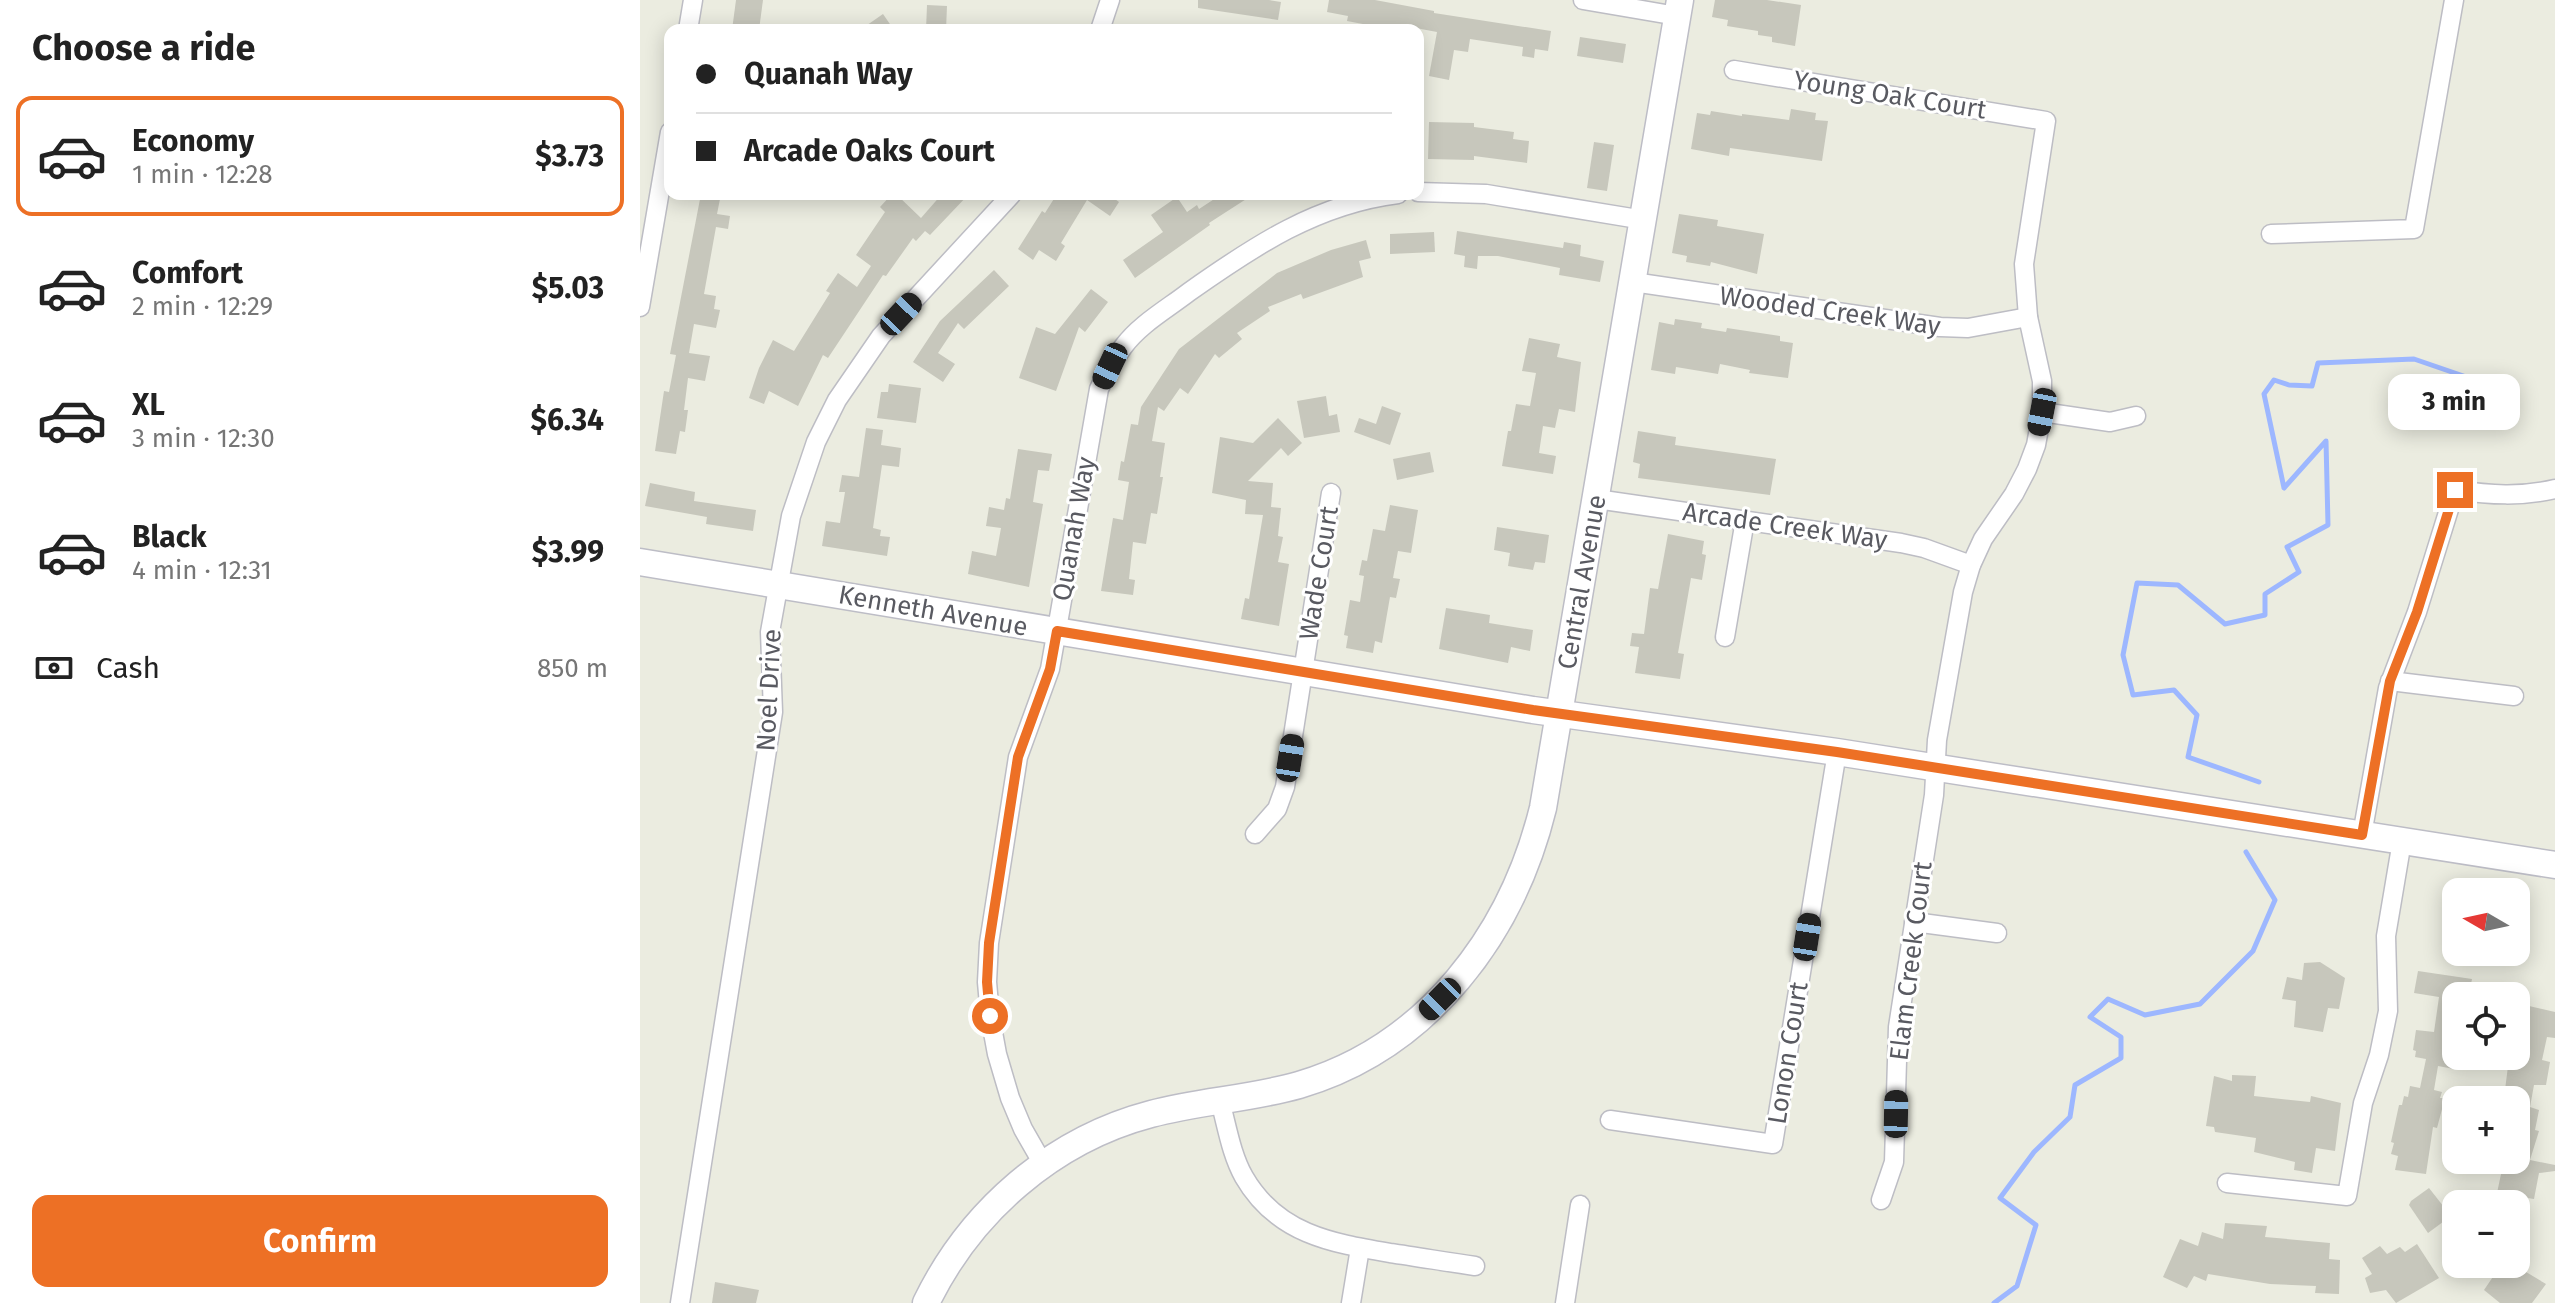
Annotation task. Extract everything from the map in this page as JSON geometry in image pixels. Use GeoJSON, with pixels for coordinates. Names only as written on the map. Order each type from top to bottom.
{"type":"FeatureCollection","features":[{"type":"Feature","properties":{"kind":"main road","name":"Central Avenue"},"geometry":{"type":"LineString","coordinates":[[926,1303],[965,1238],[989,1211],[1043,1164],[1092,1136],[1126,1122],[1301,1084],[1357,1060],[1399,1035],[1453,987],[1496,928],[1526,868],[1543,808],[1679,8]]}},
{"type":"Feature","properties":{"kind":"main road","name":"Kenneth Avenue"},"geometry":{"type":"LineString","coordinates":[[640,562],[1560,713],[1837,752],[2555,865]]}},
{"type":"Feature","properties":{"kind":"street"},"geometry":{"type":"LineString","coordinates":[[689,24],[693,0]]}},
{"type":"Feature","properties":{"kind":"street"},"geometry":{"type":"LineString","coordinates":[[1102,24],[1110,0]]}},
{"type":"Feature","properties":{"kind":"street"},"geometry":{"type":"LineString","coordinates":[[1583,0],[1679,8]]}},
{"type":"Feature","properties":{"kind":"street"},"geometry":{"type":"LineString","coordinates":[[2271,234],[2414,229],[2454,0]]}},
{"type":"Feature","properties":{"kind":"street","name":"Young Oak Court"},"geometry":{"type":"LineString","coordinates":[[1734,70],[2046,121]]}},
{"type":"Feature","properties":{"kind":"street","name":"Elam Creek Court"},"geometry":{"type":"LineString","coordinates":[[1881,1200],[1894,1162],[1898,1027],[1937,768],[1937,740],[1963,592],[1983,539],[2027,469],[2036,445],[2042,412],[2042,381],[2028,317],[2024,264],[2046,121]]}},
{"type":"Feature","properties":{"kind":"street"},"geometry":{"type":"LineString","coordinates":[[640,307],[649,203],[664,152]]}},
{"type":"Feature","properties":{"kind":"street"},"geometry":{"type":"LineString","coordinates":[[1424,192],[1486,194],[1644,220]]}},
{"type":"Feature","properties":{"kind":"street","name":"Noel Drive"},"geometry":{"type":"LineString","coordinates":[[680,1303],[773,712],[770,632],[791,516],[804,471],[837,400],[881,336],[1006,200]]}},
{"type":"Feature","properties":{"kind":"street","name":"Quanah Way"},"geometry":{"type":"LineString","coordinates":[[1043,1164],[1010,1098],[992,1028],[987,982],[989,943],[1018,757],[1050,669],[1095,402],[1110,366],[1125,344],[1143,326],[1277,232],[1332,208],[1370,200]]}},
{"type":"Feature","properties":{"kind":"street","name":"Wooded Creek Way"},"geometry":{"type":"LineString","coordinates":[[1633,282],[1940,327],[1968,328],[2028,317]]}},
{"type":"Feature","properties":{"kind":"street"},"geometry":{"type":"LineString","coordinates":[[2042,412],[2110,422],[2136,416]]}},
{"type":"Feature","properties":{"kind":"street"},"geometry":{"type":"LineString","coordinates":[[2362,835],[2390,681],[2417,612],[2455,490],[2506,496],[2555,489]]}},
{"type":"Feature","properties":{"kind":"street","name":"Wade Court"},"geometry":{"type":"LineString","coordinates":[[1255,834],[1277,809],[1285,787],[1331,493]]}},
{"type":"Feature","properties":{"kind":"street","name":"Arcade Creek Way"},"geometry":{"type":"LineString","coordinates":[[1596,499],[1901,543],[1971,565]]}},
{"type":"Feature","properties":{"kind":"street"},"geometry":{"type":"LineString","coordinates":[[1725,637],[1745,520]]}},
{"type":"Feature","properties":{"kind":"street"},"geometry":{"type":"LineString","coordinates":[[2390,681],[2514,696]]}},
{"type":"Feature","properties":{"kind":"street","name":"Lonon Court"},"geometry":{"type":"LineString","coordinates":[[1610,1120],[1773,1144],[1837,752]]}},
{"type":"Feature","properties":{"kind":"street"},"geometry":{"type":"LineString","coordinates":[[2227,1183],[2347,1196],[2363,1103],[2379,1055],[2388,1011],[2386,936],[2402,841]]}},
{"type":"Feature","properties":{"kind":"street"},"geometry":{"type":"LineString","coordinates":[[1914,922],[1997,933]]}},
{"type":"Feature","properties":{"kind":"street"},"geometry":{"type":"LineString","coordinates":[[1220,1101],[1234,1155],[1259,1197],[1277,1215],[1308,1235],[1360,1248],[1475,1266]]}},
{"type":"Feature","properties":{"kind":"street"},"geometry":{"type":"LineString","coordinates":[[1565,1303],[1580,1205]]}},
{"type":"Feature","properties":{"kind":"street"},"geometry":{"type":"LineString","coordinates":[[1351,1303],[1360,1248]]}},
{"type":"Feature","properties":{"kind":"building"},"geometry":{"type":"Polygon","coordinates":[[[736,0],[763,0],[760,24],[733,24],[736,0]]]}},
{"type":"Feature","properties":{"kind":"building"},"geometry":{"type":"Polygon","coordinates":[[[1198,0],[1281,2],[1278,20],[1198,8],[1198,0]]]}},
{"type":"Feature","properties":{"kind":"building"},"geometry":{"type":"Polygon","coordinates":[[[1329,0],[1375,0],[1434,13],[1551,31],[1548,51],[1535,49],[1534,58],[1522,56],[1523,47],[1470,39],[1468,52],[1454,50],[1449,80],[1429,76],[1437,32],[1424,30],[1424,24],[1363,24],[1347,21],[1348,16],[1327,12],[1329,0]]]}},
{"type":"Feature","properties":{"kind":"building"},"geometry":{"type":"Polygon","coordinates":[[[1715,0],[1767,0],[1801,5],[1795,46],[1772,42],[1772,37],[1758,35],[1758,31],[1727,26],[1728,20],[1712,17],[1715,0]]]}},
{"type":"Feature","properties":{"kind":"building"},"geometry":{"type":"Polygon","coordinates":[[[927,5],[947,6],[946,24],[926,24],[927,5]]]}},
{"type":"Feature","properties":{"kind":"building"},"geometry":{"type":"Polygon","coordinates":[[[883,14],[890,24],[869,24],[883,14]]]}},
{"type":"Feature","properties":{"kind":"building"},"geometry":{"type":"Polygon","coordinates":[[[1580,37],[1626,44],[1623,63],[1577,56],[1580,37]]]}},
{"type":"Feature","properties":{"kind":"building"},"geometry":{"type":"Polygon","coordinates":[[[1791,109],[1816,113],[1815,120],[1828,121],[1822,161],[1730,148],[1729,156],[1691,149],[1697,113],[1710,115],[1711,111],[1789,120],[1791,109]]]}},
{"type":"Feature","properties":{"kind":"building"},"geometry":{"type":"Polygon","coordinates":[[[1429,122],[1474,123],[1474,127],[1514,132],[1513,139],[1529,141],[1527,163],[1474,156],[1474,160],[1428,159],[1429,122]]]}},
{"type":"Feature","properties":{"kind":"building"},"geometry":{"type":"Polygon","coordinates":[[[1594,142],[1614,145],[1607,191],[1587,188],[1594,142]]]}},
{"type":"Feature","properties":{"kind":"building"},"geometry":{"type":"Polygon","coordinates":[[[700,200],[720,200],[717,214],[730,216],[728,229],[716,227],[704,294],[716,296],[714,309],[720,310],[716,328],[694,324],[689,353],[710,356],[705,381],[688,378],[685,432],[680,431],[676,454],[655,451],[664,391],[669,392],[676,355],[670,354],[700,200]]]}},
{"type":"Feature","properties":{"kind":"building"},"geometry":{"type":"Polygon","coordinates":[[[886,200],[902,200],[921,218],[937,200],[963,200],[930,235],[925,231],[916,241],[913,238],[886,276],[883,275],[828,358],[823,355],[798,406],[769,391],[764,404],[749,398],[773,340],[794,351],[830,293],[826,291],[838,273],[857,287],[871,266],[856,255],[885,212],[880,207],[886,200]]]}},
{"type":"Feature","properties":{"kind":"building"},"geometry":{"type":"Polygon","coordinates":[[[1053,200],[1087,200],[1061,243],[1065,246],[1056,261],[1039,250],[1033,260],[1018,249],[1042,211],[1045,213],[1053,200]]]}},
{"type":"Feature","properties":{"kind":"building"},"geometry":{"type":"Polygon","coordinates":[[[1087,200],[1116,200],[1119,202],[1110,216],[1087,200]]]}},
{"type":"Feature","properties":{"kind":"building"},"geometry":{"type":"Polygon","coordinates":[[[1173,200],[1179,200],[1187,212],[1197,205],[1199,209],[1213,200],[1245,200],[1135,278],[1123,260],[1163,232],[1151,215],[1173,200]]]}},
{"type":"Feature","properties":{"kind":"building"},"geometry":{"type":"Polygon","coordinates":[[[1679,214],[1718,220],[1717,226],[1764,234],[1757,274],[1711,262],[1710,266],[1686,262],[1687,256],[1672,253],[1679,214]]]}},
{"type":"Feature","properties":{"kind":"building"},"geometry":{"type":"Polygon","coordinates":[[[1457,231],[1563,248],[1564,242],[1581,245],[1580,256],[1604,261],[1600,282],[1559,275],[1560,268],[1498,256],[1478,256],[1477,269],[1464,267],[1465,256],[1454,254],[1457,231]]]}},
{"type":"Feature","properties":{"kind":"building"},"geometry":{"type":"Polygon","coordinates":[[[1434,232],[1435,252],[1390,254],[1390,234],[1434,232]]]}},
{"type":"Feature","properties":{"kind":"building"},"geometry":{"type":"Polygon","coordinates":[[[1366,240],[1371,258],[1359,261],[1363,277],[1303,299],[1301,294],[1268,307],[1270,311],[1237,333],[1242,339],[1219,358],[1215,354],[1188,394],[1180,388],[1164,411],[1158,407],[1152,441],[1165,443],[1160,477],[1163,477],[1157,514],[1151,513],[1146,544],[1133,542],[1129,579],[1135,580],[1133,595],[1101,591],[1113,518],[1123,520],[1129,482],[1118,480],[1131,424],[1138,425],[1141,407],[1179,349],[1277,273],[1331,250],[1366,240]]]}},
{"type":"Feature","properties":{"kind":"building"},"geometry":{"type":"Polygon","coordinates":[[[994,270],[1009,286],[964,329],[958,323],[938,353],[955,364],[943,382],[913,362],[940,321],[994,270]]]}},
{"type":"Feature","properties":{"kind":"building"},"geometry":{"type":"Polygon","coordinates":[[[1091,289],[1108,302],[1085,332],[1079,327],[1056,391],[1019,378],[1036,327],[1055,334],[1091,289]]]}},
{"type":"Feature","properties":{"kind":"building"},"geometry":{"type":"Polygon","coordinates":[[[1675,319],[1702,323],[1701,328],[1726,332],[1727,328],[1780,336],[1780,341],[1793,343],[1788,378],[1749,373],[1750,370],[1720,364],[1718,374],[1676,367],[1675,374],[1651,370],[1659,322],[1674,325],[1675,319]]]}},
{"type":"Feature","properties":{"kind":"building"},"geometry":{"type":"Polygon","coordinates":[[[1529,338],[1560,344],[1557,357],[1581,362],[1575,412],[1559,409],[1555,428],[1543,426],[1539,453],[1556,456],[1553,474],[1502,466],[1516,404],[1530,406],[1536,373],[1522,371],[1529,338]]]}},
{"type":"Feature","properties":{"kind":"building"},"geometry":{"type":"Polygon","coordinates":[[[889,384],[921,388],[916,423],[877,418],[881,392],[888,392],[889,384]]]}},
{"type":"Feature","properties":{"kind":"building"},"geometry":{"type":"Polygon","coordinates":[[[1326,396],[1329,416],[1337,414],[1340,432],[1304,438],[1297,401],[1326,396]]]}},
{"type":"Feature","properties":{"kind":"building"},"geometry":{"type":"Polygon","coordinates":[[[1382,406],[1401,413],[1390,445],[1354,432],[1359,418],[1376,424],[1382,406]]]}},
{"type":"Feature","properties":{"kind":"building"},"geometry":{"type":"Polygon","coordinates":[[[1278,418],[1302,443],[1288,456],[1281,448],[1248,481],[1273,483],[1271,507],[1281,508],[1278,536],[1283,537],[1278,562],[1289,564],[1279,626],[1241,619],[1245,598],[1249,599],[1263,515],[1245,514],[1246,500],[1212,493],[1220,437],[1253,443],[1278,418]]]}},
{"type":"Feature","properties":{"kind":"building"},"geometry":{"type":"Polygon","coordinates":[[[866,428],[883,430],[881,445],[901,448],[899,467],[882,465],[873,528],[881,530],[880,536],[890,537],[887,556],[822,546],[826,521],[840,523],[845,492],[839,492],[842,475],[859,477],[866,428]]]}},
{"type":"Feature","properties":{"kind":"building"},"geometry":{"type":"Polygon","coordinates":[[[1638,431],[1676,437],[1675,445],[1776,459],[1770,495],[1638,478],[1640,464],[1633,462],[1638,431]]]}},
{"type":"Feature","properties":{"kind":"building"},"geometry":{"type":"Polygon","coordinates":[[[1018,449],[1052,454],[1049,471],[1038,470],[1033,502],[1043,504],[1029,587],[968,574],[972,551],[996,556],[1001,528],[986,526],[989,507],[1004,510],[1006,498],[1010,499],[1018,449]]]}},
{"type":"Feature","properties":{"kind":"building"},"geometry":{"type":"Polygon","coordinates":[[[1430,452],[1434,472],[1397,480],[1393,459],[1430,452]]]}},
{"type":"Feature","properties":{"kind":"building"},"geometry":{"type":"Polygon","coordinates":[[[650,483],[695,492],[694,501],[756,510],[753,531],[706,524],[707,517],[645,506],[650,483]]]}},
{"type":"Feature","properties":{"kind":"building"},"geometry":{"type":"Polygon","coordinates":[[[1390,505],[1418,510],[1411,553],[1398,551],[1393,578],[1400,579],[1396,598],[1390,597],[1382,643],[1375,641],[1373,653],[1346,648],[1348,636],[1344,635],[1350,600],[1360,602],[1364,576],[1359,575],[1362,560],[1367,561],[1373,529],[1385,531],[1390,505]]]}},
{"type":"Feature","properties":{"kind":"building"},"geometry":{"type":"Polygon","coordinates":[[[1497,527],[1549,535],[1545,563],[1535,562],[1533,570],[1508,566],[1510,553],[1494,550],[1497,527]]]}},
{"type":"Feature","properties":{"kind":"building"},"geometry":{"type":"Polygon","coordinates":[[[1668,534],[1704,541],[1702,554],[1706,555],[1702,580],[1691,578],[1678,653],[1684,654],[1680,679],[1635,673],[1639,647],[1630,646],[1632,633],[1644,634],[1650,588],[1658,589],[1668,534]]]}},
{"type":"Feature","properties":{"kind":"building"},"geometry":{"type":"Polygon","coordinates":[[[1446,608],[1490,615],[1489,623],[1533,630],[1530,651],[1511,647],[1508,663],[1439,649],[1446,608]]]}},
{"type":"Feature","properties":{"kind":"building"},"geometry":{"type":"Polygon","coordinates":[[[2320,962],[2345,978],[2339,1009],[2328,1008],[2323,1032],[2294,1027],[2296,1001],[2282,999],[2287,977],[2302,980],[2304,963],[2320,962]]]}},
{"type":"Feature","properties":{"kind":"building"},"geometry":{"type":"Polygon","coordinates":[[[2418,971],[2472,979],[2471,982],[2442,982],[2442,1067],[2438,1066],[2434,1090],[2442,1092],[2442,1109],[2437,1128],[2433,1127],[2426,1174],[2395,1170],[2398,1156],[2391,1154],[2399,1105],[2402,1105],[2404,1096],[2408,1097],[2410,1086],[2420,1088],[2426,1059],[2415,1057],[2416,1030],[2434,1032],[2439,997],[2414,993],[2418,971]]]}},
{"type":"Feature","properties":{"kind":"building"},"geometry":{"type":"Polygon","coordinates":[[[2530,1006],[2555,1012],[2555,1038],[2547,1037],[2542,1060],[2550,1062],[2546,1085],[2534,1085],[2530,1107],[2530,1086],[2506,1086],[2508,1070],[2530,1070],[2530,1006]]]}},
{"type":"Feature","properties":{"kind":"building"},"geometry":{"type":"Polygon","coordinates":[[[2232,1075],[2256,1076],[2254,1096],[2310,1102],[2311,1096],[2341,1103],[2335,1151],[2316,1148],[2312,1173],[2294,1170],[2295,1162],[2254,1152],[2256,1138],[2215,1132],[2214,1127],[2206,1126],[2214,1076],[2232,1081],[2232,1075]]]}},
{"type":"Feature","properties":{"kind":"building"},"geometry":{"type":"Polygon","coordinates":[[[2530,1107],[2539,1110],[2535,1130],[2539,1131],[2530,1160],[2530,1107]]]}},
{"type":"Feature","properties":{"kind":"building"},"geometry":{"type":"Polygon","coordinates":[[[2530,1160],[2555,1165],[2555,1171],[2539,1173],[2534,1199],[2530,1198],[2530,1190],[2498,1190],[2501,1174],[2530,1174],[2530,1160]]]}},
{"type":"Feature","properties":{"kind":"building"},"geometry":{"type":"Polygon","coordinates":[[[2429,1188],[2442,1205],[2442,1223],[2428,1233],[2409,1205],[2429,1188]]]}},
{"type":"Feature","properties":{"kind":"building"},"geometry":{"type":"Polygon","coordinates":[[[2225,1223],[2267,1226],[2265,1237],[2330,1243],[2329,1259],[2340,1260],[2339,1294],[2315,1293],[2316,1286],[2270,1284],[2208,1274],[2206,1281],[2194,1276],[2187,1288],[2163,1277],[2180,1239],[2198,1246],[2202,1232],[2223,1239],[2225,1223]]]}},
{"type":"Feature","properties":{"kind":"building"},"geometry":{"type":"Polygon","coordinates":[[[2417,1244],[2439,1278],[2396,1303],[2386,1290],[2370,1293],[2365,1278],[2372,1274],[2362,1258],[2380,1246],[2387,1254],[2400,1247],[2405,1252],[2417,1244]]]}},
{"type":"Feature","properties":{"kind":"building"},"geometry":{"type":"Polygon","coordinates":[[[2530,1274],[2546,1284],[2532,1303],[2500,1303],[2484,1290],[2492,1278],[2530,1278],[2530,1274]]]}},
{"type":"Feature","properties":{"kind":"building"},"geometry":{"type":"Polygon","coordinates":[[[715,1282],[759,1290],[756,1303],[712,1303],[715,1282]]]}},
{"type":"Feature","properties":{"kind":"waterway"},"geometry":{"type":"LineString","coordinates":[[2259,782],[2188,757],[2197,715],[2174,690],[2133,695],[2123,655],[2137,583],[2178,585],[2225,624],[2265,615],[2265,594],[2299,572],[2287,547],[2328,525],[2326,441],[2284,488],[2264,394],[2274,380],[2289,385],[2312,386],[2318,363],[2414,359],[2478,381]]}},
{"type":"Feature","properties":{"kind":"waterway"},"geometry":{"type":"LineString","coordinates":[[1994,1303],[2017,1286],[2036,1225],[2000,1198],[2034,1152],[2070,1117],[2075,1085],[2121,1058],[2121,1037],[2090,1017],[2108,999],[2145,1015],[2200,1004],[2253,951],[2275,900],[2246,852]]}},
{"type":"Feature","properties":{"kind":"route"},"geometry":{"type":"LineString","coordinates":[[990,1016],[987,982],[989,943],[1018,757],[1040,702],[1057,631],[1533,710],[1837,752],[2362,835],[2390,681],[2417,612],[2455,490]]}}]}
